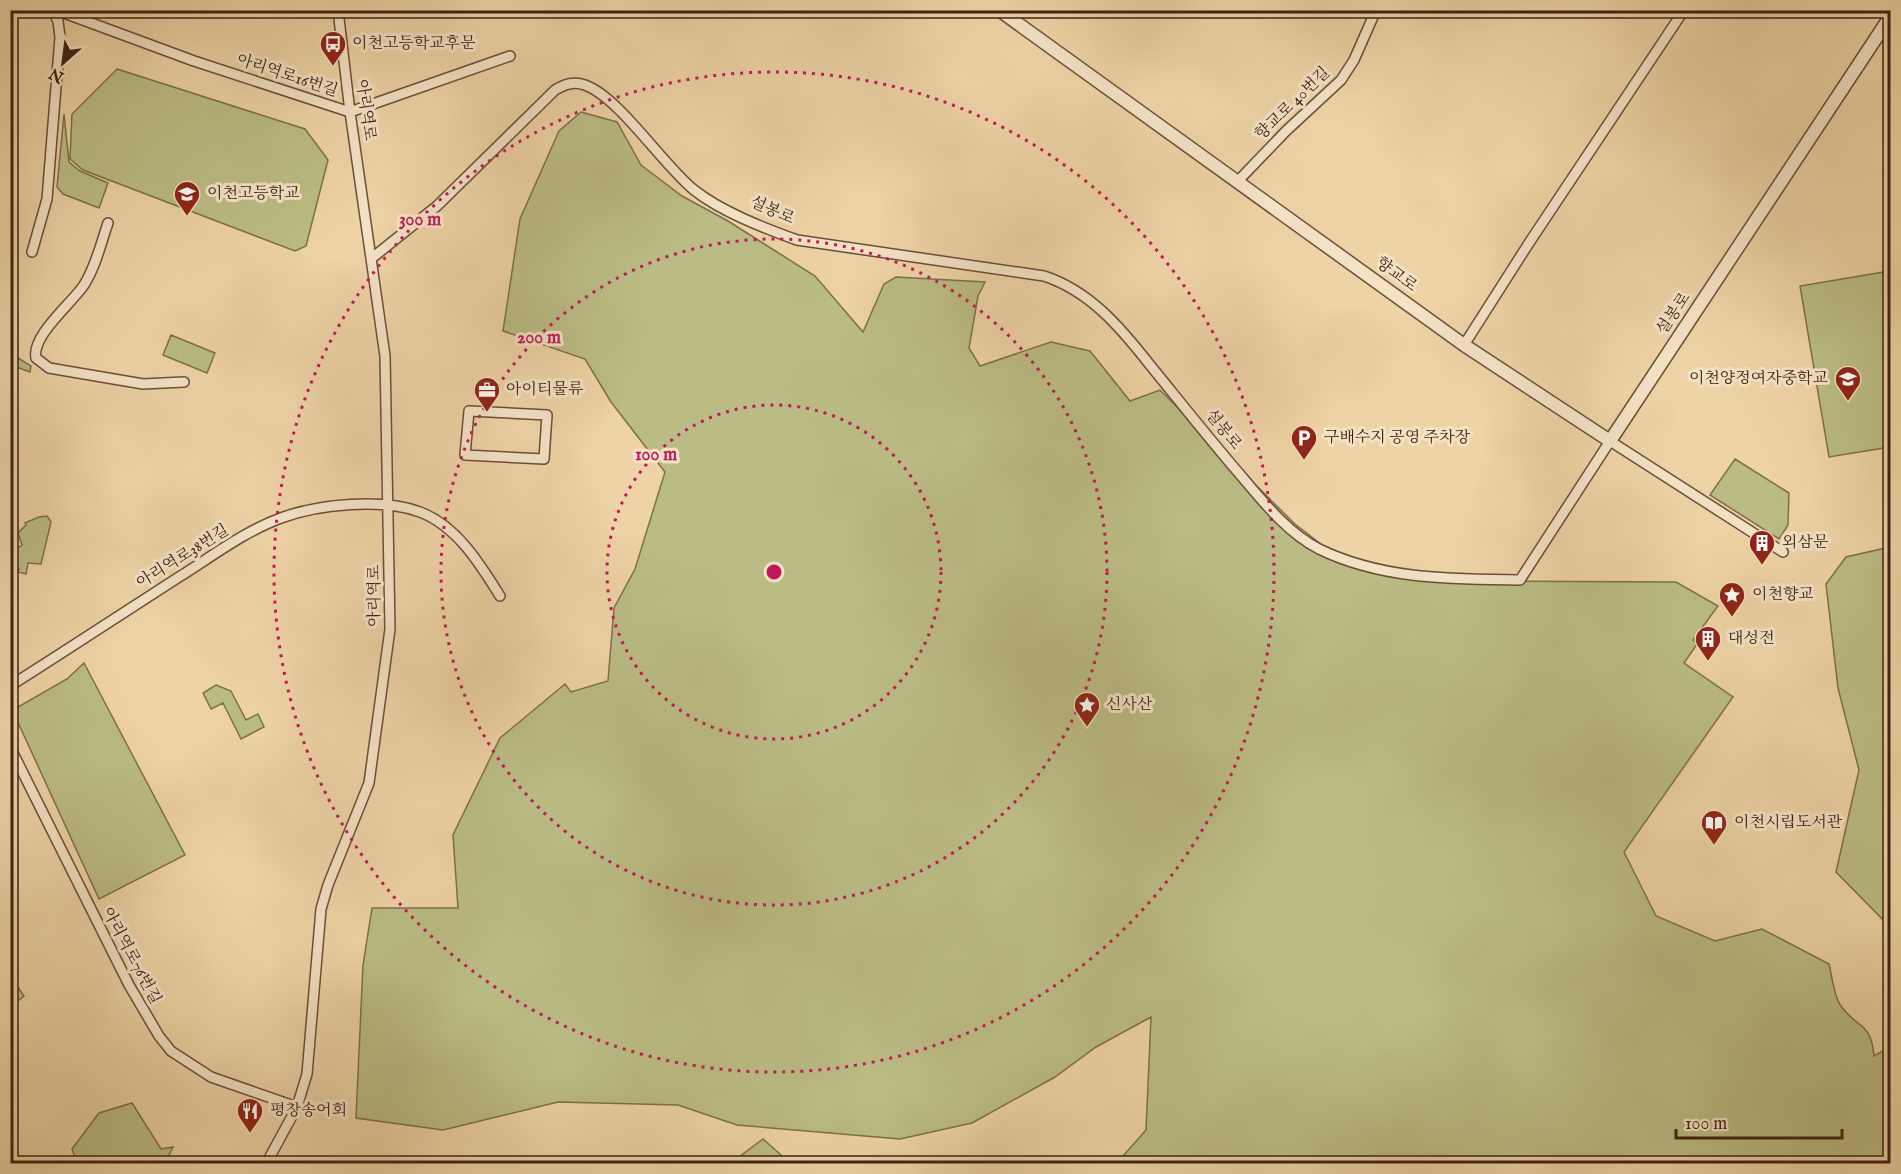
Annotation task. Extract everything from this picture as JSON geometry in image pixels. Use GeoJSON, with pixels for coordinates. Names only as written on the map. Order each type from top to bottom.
{"type":"FeatureCollection","features":[{"type":"Feature","properties":{"kind":"street","name":"아리역로16번길"},"geometry":{"type":"LineString","coordinates":[[54,10],[194,61],[350,112],[510,56]]}},
{"type":"Feature","properties":{"kind":"street"},"geometry":{"type":"LineString","coordinates":[[32,252],[48,199],[60,37],[54,10]]}},
{"type":"Feature","properties":{"kind":"street","name":"아리역로"},"geometry":{"type":"LineString","coordinates":[[266,1164],[297,1107],[307,1074],[321,909],[328,885],[360,811],[374,760],[390,629],[390,505],[385,356],[350,112],[338,10]]}},
{"type":"Feature","properties":{"kind":"street","name":"향교로"},"geometry":{"type":"LineString","coordinates":[[999,10],[1464,345],[1783,552]]}},
{"type":"Feature","properties":{"kind":"street","name":"향교로 40번길"},"geometry":{"type":"LineString","coordinates":[[1237,182],[1286,131],[1338,83],[1362,42],[1376,10]]}},
{"type":"Feature","properties":{"kind":"street"},"geometry":{"type":"LineString","coordinates":[[1464,345],[1684,10]]}},
{"type":"Feature","properties":{"kind":"street","name":"설봉로"},"geometry":{"type":"LineString","coordinates":[[372,258],[437,206],[555,90],[563,85],[584,84],[595,90],[636,127],[658,156],[695,191],[761,227],[797,240],[1044,276],[1070,286],[1117,323],[1221,453],[1280,521],[1318,549],[1381,571],[1438,579],[1520,580],[1890,17]]}},
{"type":"Feature","properties":{"kind":"street"},"geometry":{"type":"LineString","coordinates":[[108,223],[86,281],[42,335],[36,347],[36,358],[49,368],[143,384],[184,382]]}},
{"type":"Feature","properties":{"kind":"street"},"geometry":{"type":"LineString","coordinates":[[469,411],[547,416],[544,459],[465,455],[469,411]]}},
{"type":"Feature","properties":{"kind":"street","name":"아리역로38번길"},"geometry":{"type":"LineString","coordinates":[[10,686],[259,528],[280,518],[321,508],[390,505],[420,512],[444,526],[476,556],[500,596]]}},
{"type":"Feature","properties":{"kind":"street","name":"아리역로76번길"},"geometry":{"type":"LineString","coordinates":[[10,747],[129,986],[159,1036],[171,1051],[211,1077],[297,1107]]}},
{"type":"Feature","properties":{"kind":"green space"},"geometry":{"type":"Polygon","coordinates":[[[117,69],[305,129],[328,160],[306,246],[295,251],[83,170],[70,159],[72,114],[117,69]]]}},
{"type":"Feature","properties":{"kind":"green space"},"geometry":{"type":"Polygon","coordinates":[[[581,112],[617,122],[641,165],[682,196],[728,221],[815,276],[863,332],[884,284],[896,277],[985,282],[978,296],[969,348],[980,366],[1051,342],[1090,351],[1130,401],[1160,390],[1295,524],[1339,558],[1440,581],[1676,582],[1718,606],[1693,640],[1697,644],[1684,663],[1733,697],[1624,852],[1656,916],[1715,941],[1762,929],[1829,964],[1839,1002],[1870,1037],[1874,1056],[1890,1047],[1890,1164],[1117,1163],[1146,1130],[1151,1017],[1096,1047],[1055,1077],[972,1123],[900,1139],[737,1125],[678,1105],[558,1102],[443,1130],[356,1118],[363,965],[372,908],[458,908],[453,835],[500,738],[565,684],[571,692],[608,681],[614,608],[635,569],[665,472],[611,402],[585,359],[503,331],[520,219],[559,131],[581,112]]]}},
{"type":"Feature","properties":{"kind":"green space"},"geometry":{"type":"Polygon","coordinates":[[[64,114],[69,162],[80,171],[108,183],[99,208],[63,194],[57,187],[64,114]]]}},
{"type":"Feature","properties":{"kind":"green space"},"geometry":{"type":"Polygon","coordinates":[[[1890,271],[1890,447],[1829,457],[1800,286],[1890,271]]]}},
{"type":"Feature","properties":{"kind":"green space"},"geometry":{"type":"Polygon","coordinates":[[[171,335],[215,353],[207,373],[163,355],[171,335]]]}},
{"type":"Feature","properties":{"kind":"green space"},"geometry":{"type":"Polygon","coordinates":[[[18,358],[31,366],[30,372],[11,365],[12,360],[18,358]]]}},
{"type":"Feature","properties":{"kind":"green space"},"geometry":{"type":"Polygon","coordinates":[[[1735,459],[1789,493],[1788,525],[1779,539],[1710,495],[1735,459]]]}},
{"type":"Feature","properties":{"kind":"green space"},"geometry":{"type":"Polygon","coordinates":[[[47,516],[51,522],[41,564],[28,563],[26,574],[18,572],[19,569],[11,560],[11,546],[16,549],[22,545],[18,533],[26,525],[25,523],[47,516]]]}},
{"type":"Feature","properties":{"kind":"green space"},"geometry":{"type":"Polygon","coordinates":[[[1890,547],[1890,927],[1836,872],[1859,770],[1838,688],[1826,584],[1846,557],[1890,547]]]}},
{"type":"Feature","properties":{"kind":"green space"},"geometry":{"type":"Polygon","coordinates":[[[84,663],[185,855],[99,899],[15,716],[18,707],[67,679],[84,663]]]}},
{"type":"Feature","properties":{"kind":"green space"},"geometry":{"type":"Polygon","coordinates":[[[216,685],[231,691],[246,720],[258,714],[264,727],[241,739],[223,703],[211,709],[203,693],[216,685]]]}},
{"type":"Feature","properties":{"kind":"green space"},"geometry":{"type":"Polygon","coordinates":[[[11,977],[24,996],[10,1006],[11,977]]]}},
{"type":"Feature","properties":{"kind":"green space"},"geometry":{"type":"Polygon","coordinates":[[[132,1103],[161,1149],[173,1147],[165,1163],[77,1163],[72,1149],[99,1113],[132,1103]]]}},
{"type":"Feature","properties":{"kind":"green space"},"geometry":{"type":"Polygon","coordinates":[[[763,1139],[790,1163],[731,1163],[763,1139]]]}},
{"type":"Feature","properties":{"kind":"place","name":"이천고등학교후문"},"geometry":{"type":"Point","coordinates":[333,67]}},
{"type":"Feature","properties":{"kind":"place","name":"이천고등학교"},"geometry":{"type":"Point","coordinates":[187,217]}},
{"type":"Feature","properties":{"kind":"place","name":"이천양정여자중학교"},"geometry":{"type":"Point","coordinates":[1848,402]}},
{"type":"Feature","properties":{"kind":"place","name":"아이티물류"},"geometry":{"type":"Point","coordinates":[487,413]}},
{"type":"Feature","properties":{"kind":"place","name":"구배수지 공영 주차장"},"geometry":{"type":"Point","coordinates":[1304,461]}},
{"type":"Feature","properties":{"kind":"place","name":"외삼문"},"geometry":{"type":"Point","coordinates":[1762,566]}},
{"type":"Feature","properties":{"kind":"place","name":"이천향교"},"geometry":{"type":"Point","coordinates":[1732,618]}},
{"type":"Feature","properties":{"kind":"place","name":"대성전"},"geometry":{"type":"Point","coordinates":[1708,662]}},
{"type":"Feature","properties":{"kind":"place","name":"신사산"},"geometry":{"type":"Point","coordinates":[1087,728]}},
{"type":"Feature","properties":{"kind":"place","name":"이천시립도서관"},"geometry":{"type":"Point","coordinates":[1714,846]}},
{"type":"Feature","properties":{"kind":"place","name":"평창송어회"},"geometry":{"type":"Point","coordinates":[250,1134]}}]}
